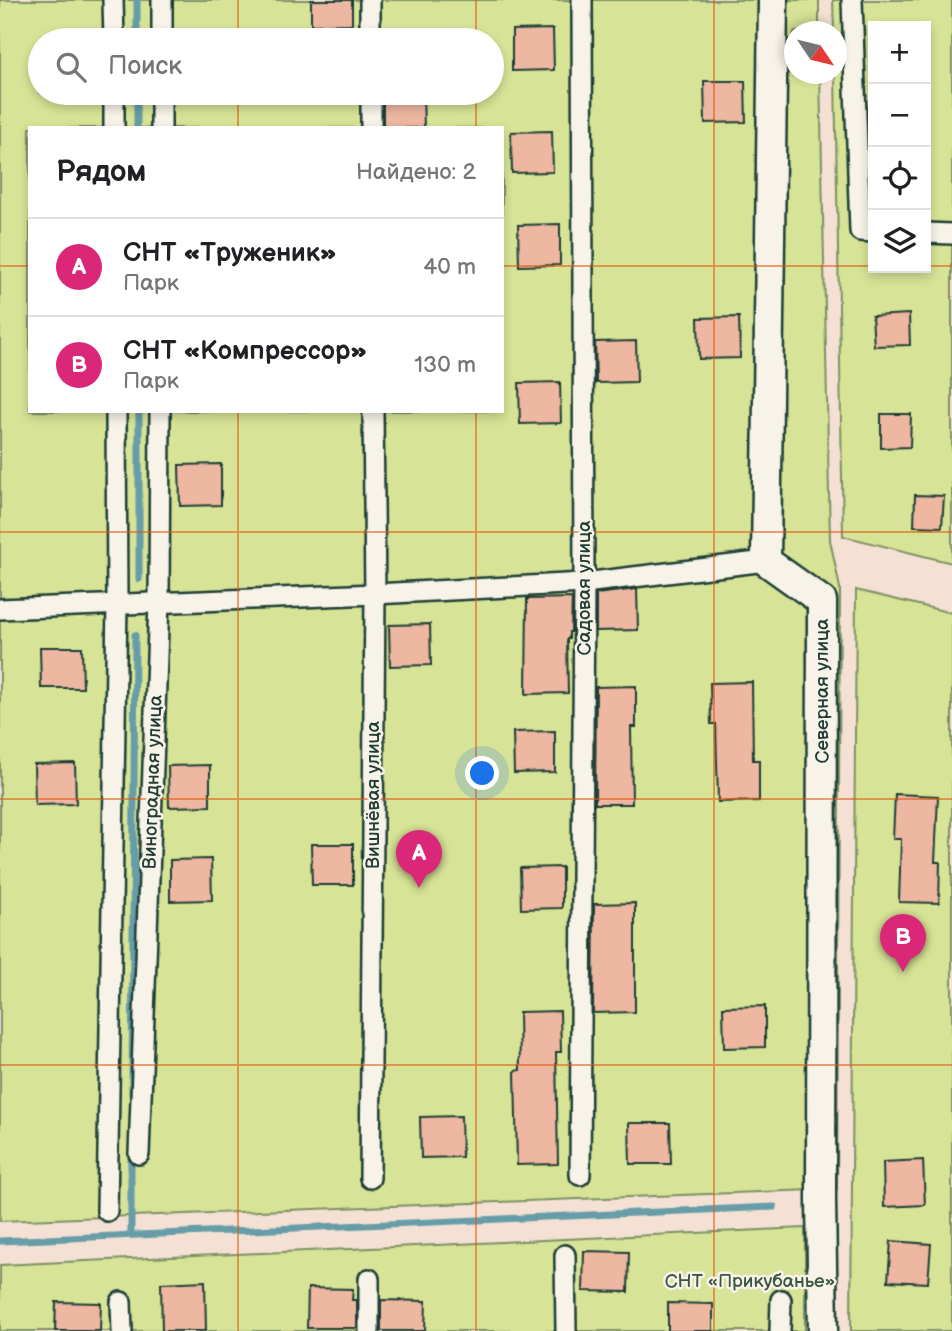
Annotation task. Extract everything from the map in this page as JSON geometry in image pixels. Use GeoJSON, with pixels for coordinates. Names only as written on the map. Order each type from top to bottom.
{"type":"FeatureCollection","features":[{"type":"Feature","properties":{"kind":"street"},"geometry":{"type":"LineString","coordinates":[[113,0],[114,28]]}},
{"type":"Feature","properties":{"kind":"street"},"geometry":{"type":"LineString","coordinates":[[162,0],[162,28]]}},
{"type":"Feature","properties":{"kind":"street"},"geometry":{"type":"LineString","coordinates":[[370,0],[370,28]]}},
{"type":"Feature","properties":{"kind":"street","name":"Садовая улица"},"geometry":{"type":"LineString","coordinates":[[580,1175],[584,583],[582,0]]}},
{"type":"Feature","properties":{"kind":"street"},"geometry":{"type":"LineString","coordinates":[[0,609],[584,583],[766,561],[773,0]]}},
{"type":"Feature","properties":{"kind":"street"},"geometry":{"type":"LineString","coordinates":[[852,0],[866,232]]}},
{"type":"Feature","properties":{"kind":"street"},"geometry":{"type":"LineString","coordinates":[[114,105],[114,126]]}},
{"type":"Feature","properties":{"kind":"street"},"geometry":{"type":"LineString","coordinates":[[161,105],[161,126]]}},
{"type":"Feature","properties":{"kind":"street"},"geometry":{"type":"LineString","coordinates":[[371,105],[371,126]]}},
{"type":"Feature","properties":{"kind":"street"},"geometry":{"type":"LineString","coordinates":[[931,233],[952,234]]}},
{"type":"Feature","properties":{"kind":"street"},"geometry":{"type":"LineString","coordinates":[[107,1211],[117,603],[116,413]]}},
{"type":"Feature","properties":{"kind":"street","name":"Виноградная улица"},"geometry":{"type":"LineString","coordinates":[[139,1154],[159,601],[160,413]]}},
{"type":"Feature","properties":{"kind":"street","name":"Вишнёвая улица"},"geometry":{"type":"LineString","coordinates":[[370,1178],[375,594],[373,413]]}},
{"type":"Feature","properties":{"kind":"street","name":"Северная улица"},"geometry":{"type":"LineString","coordinates":[[766,561],[822,601],[823,1331]]}},
{"type":"Feature","properties":{"kind":"street"},"geometry":{"type":"LineString","coordinates":[[565,1255],[566,1331]]}},
{"type":"Feature","properties":{"kind":"street"},"geometry":{"type":"LineString","coordinates":[[369,1279],[369,1331]]}},
{"type":"Feature","properties":{"kind":"street"},"geometry":{"type":"LineString","coordinates":[[780,1331],[781,1300]]}},
{"type":"Feature","properties":{"kind":"street"},"geometry":{"type":"LineString","coordinates":[[121,1302],[122,1331]]}},
{"type":"Feature","properties":{"kind":"green space"},"geometry":{"type":"Polygon","coordinates":[[[0,0],[819,0],[819,21],[784,21],[784,84],[820,84],[830,540],[840,588],[837,1189],[0,1221],[0,0]]]}},
{"type":"Feature","properties":{"kind":"green space"},"geometry":{"type":"Polygon","coordinates":[[[833,0],[952,0],[952,563],[843,536],[835,84],[847,84],[847,21],[834,21],[833,0]]]}},
{"type":"Feature","properties":{"kind":"green space"},"geometry":{"type":"Polygon","coordinates":[[[856,590],[952,613],[952,1331],[851,1331],[856,590]]]}},
{"type":"Feature","properties":{"kind":"green space","name":"СНТ «Прикубанье»"},"geometry":{"type":"Polygon","coordinates":[[[805,1228],[805,1331],[0,1331],[0,1265],[805,1228]]]}},
{"type":"Feature","properties":{"kind":"building"},"geometry":{"type":"Polygon","coordinates":[[[311,0],[352,0],[352,24],[311,25],[311,0]]]}},
{"type":"Feature","properties":{"kind":"building"},"geometry":{"type":"Polygon","coordinates":[[[553,29],[554,70],[512,71],[512,30],[553,29]]]}},
{"type":"Feature","properties":{"kind":"building"},"geometry":{"type":"Polygon","coordinates":[[[704,81],[745,81],[746,122],[705,123],[704,81]]]}},
{"type":"Feature","properties":{"kind":"building"},"geometry":{"type":"Polygon","coordinates":[[[383,105],[423,105],[424,126],[383,126],[383,105]]]}},
{"type":"Feature","properties":{"kind":"building"},"geometry":{"type":"Polygon","coordinates":[[[552,131],[553,172],[512,173],[511,132],[552,131]]]}},
{"type":"Feature","properties":{"kind":"building"},"geometry":{"type":"Polygon","coordinates":[[[560,224],[560,265],[519,266],[518,225],[560,224]]]}},
{"type":"Feature","properties":{"kind":"building"},"geometry":{"type":"Polygon","coordinates":[[[909,314],[910,345],[874,346],[872,316],[909,314]]]}},
{"type":"Feature","properties":{"kind":"building"},"geometry":{"type":"Polygon","coordinates":[[[739,317],[740,358],[699,359],[698,318],[739,317]]]}},
{"type":"Feature","properties":{"kind":"building"},"geometry":{"type":"Polygon","coordinates":[[[636,341],[637,382],[596,383],[595,342],[636,341]]]}},
{"type":"Feature","properties":{"kind":"building"},"geometry":{"type":"Polygon","coordinates":[[[560,382],[561,423],[520,424],[519,383],[560,382]]]}},
{"type":"Feature","properties":{"kind":"building"},"geometry":{"type":"Polygon","coordinates":[[[881,414],[911,414],[910,447],[881,448],[881,414]]]}},
{"type":"Feature","properties":{"kind":"building"},"geometry":{"type":"Polygon","coordinates":[[[221,464],[221,505],[180,506],[179,465],[221,464]]]}},
{"type":"Feature","properties":{"kind":"building"},"geometry":{"type":"Polygon","coordinates":[[[915,495],[944,496],[942,527],[914,526],[915,495]]]}},
{"type":"Feature","properties":{"kind":"building"},"geometry":{"type":"Polygon","coordinates":[[[637,589],[638,630],[596,631],[596,594],[637,589]]]}},
{"type":"Feature","properties":{"kind":"building"},"geometry":{"type":"Polygon","coordinates":[[[572,598],[571,632],[567,639],[568,693],[526,694],[527,599],[572,598]]]}},
{"type":"Feature","properties":{"kind":"building"},"geometry":{"type":"Polygon","coordinates":[[[430,624],[431,665],[390,666],[389,625],[430,624]]]}},
{"type":"Feature","properties":{"kind":"building"},"geometry":{"type":"Polygon","coordinates":[[[40,647],[82,647],[83,688],[41,688],[40,647]]]}},
{"type":"Feature","properties":{"kind":"building"},"geometry":{"type":"Polygon","coordinates":[[[752,682],[753,760],[759,760],[759,801],[718,802],[716,724],[711,724],[710,683],[752,682]]]}},
{"type":"Feature","properties":{"kind":"building"},"geometry":{"type":"Polygon","coordinates":[[[636,686],[636,727],[631,727],[632,804],[595,804],[596,687],[636,686]]]}},
{"type":"Feature","properties":{"kind":"building"},"geometry":{"type":"Polygon","coordinates":[[[555,731],[555,772],[514,773],[513,732],[555,731]]]}},
{"type":"Feature","properties":{"kind":"building"},"geometry":{"type":"Polygon","coordinates":[[[75,763],[76,804],[35,805],[34,764],[75,763]]]}},
{"type":"Feature","properties":{"kind":"building"},"geometry":{"type":"Polygon","coordinates":[[[210,765],[210,806],[169,807],[168,766],[210,765]]]}},
{"type":"Feature","properties":{"kind":"building"},"geometry":{"type":"Polygon","coordinates":[[[895,794],[938,796],[935,862],[940,862],[939,903],[899,902],[901,839],[893,839],[895,794]]]}},
{"type":"Feature","properties":{"kind":"building"},"geometry":{"type":"Polygon","coordinates":[[[311,844],[353,844],[353,885],[312,885],[311,844]]]}},
{"type":"Feature","properties":{"kind":"building"},"geometry":{"type":"Polygon","coordinates":[[[211,859],[212,900],[170,901],[170,860],[211,859]]]}},
{"type":"Feature","properties":{"kind":"building"},"geometry":{"type":"Polygon","coordinates":[[[562,867],[562,908],[521,909],[520,868],[562,867]]]}},
{"type":"Feature","properties":{"kind":"building"},"geometry":{"type":"Polygon","coordinates":[[[635,903],[635,1012],[593,1013],[594,904],[635,903]]]}},
{"type":"Feature","properties":{"kind":"building"},"geometry":{"type":"Polygon","coordinates":[[[765,1006],[765,1047],[724,1048],[723,1007],[765,1006]]]}},
{"type":"Feature","properties":{"kind":"building"},"geometry":{"type":"Polygon","coordinates":[[[560,1011],[561,1052],[556,1052],[558,1164],[517,1165],[515,1071],[520,1070],[519,1012],[560,1011]]]}},
{"type":"Feature","properties":{"kind":"building"},"geometry":{"type":"Polygon","coordinates":[[[461,1116],[462,1157],[421,1158],[420,1117],[461,1116]]]}},
{"type":"Feature","properties":{"kind":"building"},"geometry":{"type":"Polygon","coordinates":[[[629,1123],[670,1123],[671,1164],[630,1164],[629,1123]]]}},
{"type":"Feature","properties":{"kind":"building"},"geometry":{"type":"Polygon","coordinates":[[[923,1160],[925,1205],[884,1207],[883,1162],[923,1160]]]}},
{"type":"Feature","properties":{"kind":"building"},"geometry":{"type":"Polygon","coordinates":[[[891,1241],[931,1244],[928,1283],[888,1281],[891,1241]]]}},
{"type":"Feature","properties":{"kind":"building"},"geometry":{"type":"Polygon","coordinates":[[[584,1251],[629,1252],[628,1292],[583,1291],[584,1251]]]}},
{"type":"Feature","properties":{"kind":"building"},"geometry":{"type":"Polygon","coordinates":[[[205,1281],[206,1331],[162,1331],[161,1283],[205,1281]]]}},
{"type":"Feature","properties":{"kind":"building"},"geometry":{"type":"Polygon","coordinates":[[[308,1288],[353,1289],[352,1300],[357,1300],[357,1328],[307,1328],[308,1288]]]}},
{"type":"Feature","properties":{"kind":"building"},"geometry":{"type":"Polygon","coordinates":[[[381,1300],[426,1301],[425,1331],[381,1331],[381,1300]]]}},
{"type":"Feature","properties":{"kind":"building"},"geometry":{"type":"Polygon","coordinates":[[[56,1302],[101,1303],[100,1331],[55,1331],[56,1302]]]}},
{"type":"Feature","properties":{"kind":"building"},"geometry":{"type":"Polygon","coordinates":[[[668,1303],[713,1304],[713,1331],[668,1331],[668,1303]]]}},
{"type":"Feature","properties":{"kind":"waterway"},"geometry":{"type":"LineString","coordinates":[[137,0],[137,28]]}},
{"type":"Feature","properties":{"kind":"waterway"},"geometry":{"type":"LineString","coordinates":[[137,105],[137,126]]}},
{"type":"Feature","properties":{"kind":"waterway"},"geometry":{"type":"LineString","coordinates":[[139,413],[139,579]]}},
{"type":"Feature","properties":{"kind":"waterway"},"geometry":{"type":"LineString","coordinates":[[132,1094],[135,635]]}},
{"type":"Feature","properties":{"kind":"waterway"},"geometry":{"type":"LineString","coordinates":[[131,1152],[131,1235]]}},
{"type":"Feature","properties":{"kind":"waterway"},"geometry":{"type":"LineString","coordinates":[[0,1241],[774,1207]]}},
{"type":"Feature","properties":{"kind":"place","name":"СНТ «Труженик»"},"geometry":{"type":"Point","coordinates":[419,888]}},
{"type":"Feature","properties":{"kind":"place","name":"СНТ «Компрессор»"},"geometry":{"type":"Point","coordinates":[903,972]}}]}
